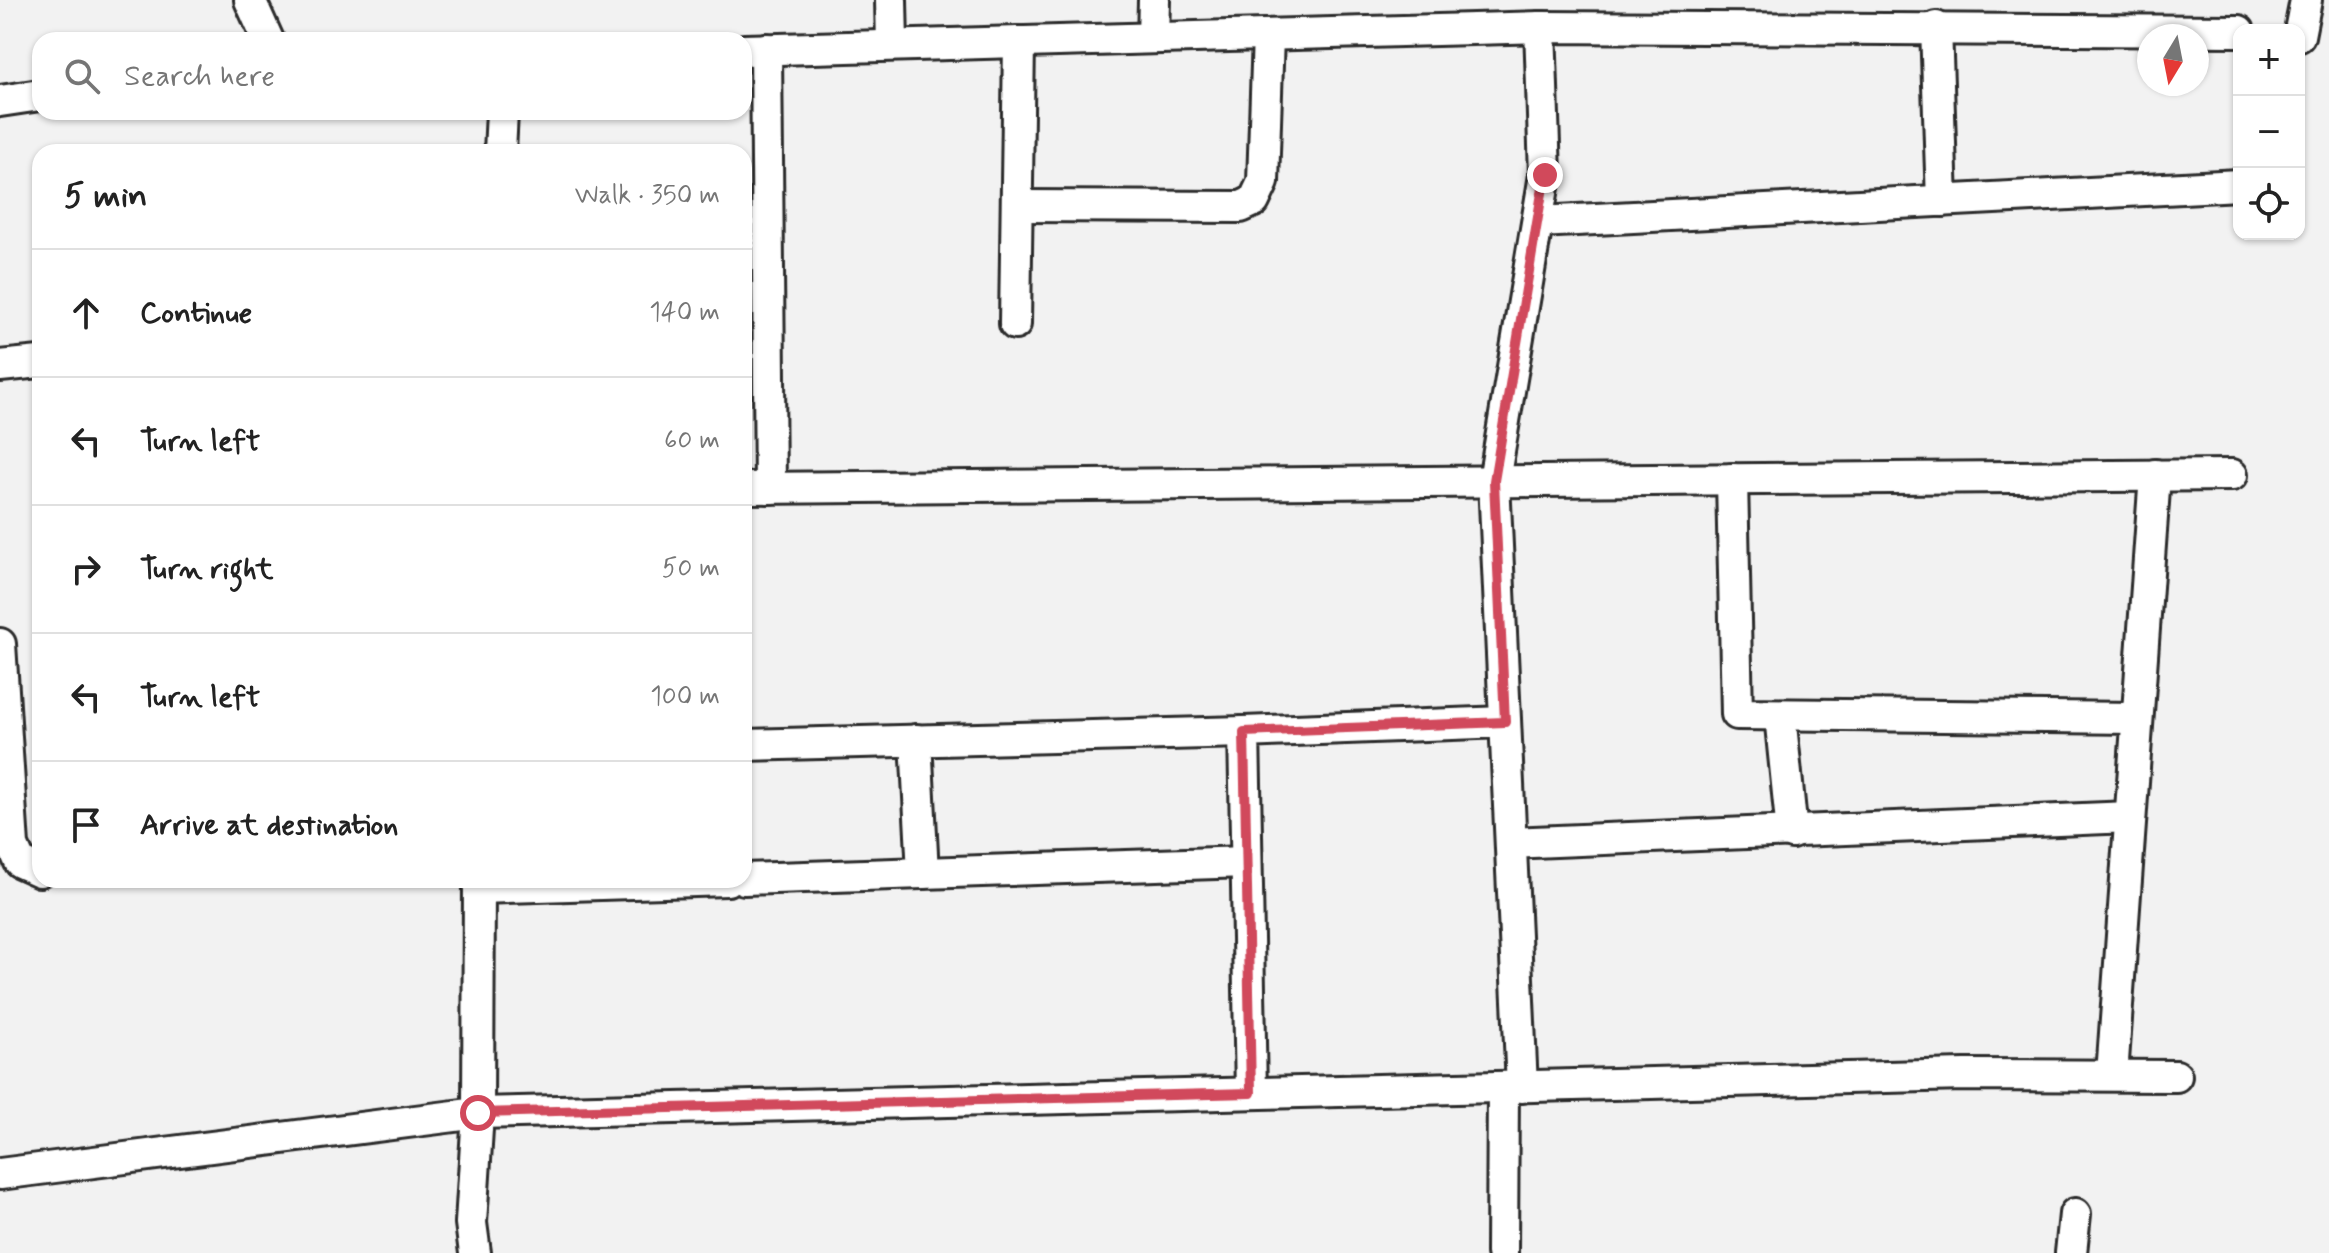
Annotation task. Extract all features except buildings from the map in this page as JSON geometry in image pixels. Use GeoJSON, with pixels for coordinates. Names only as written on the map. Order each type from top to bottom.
{"type":"FeatureCollection","features":[{"type":"Feature","properties":{"kind":"street"},"geometry":{"type":"LineString","coordinates":[[250,0],[264,32]]}},
{"type":"Feature","properties":{"kind":"street"},"geometry":{"type":"LineString","coordinates":[[891,0],[892,45]]}},
{"type":"Feature","properties":{"kind":"street"},"geometry":{"type":"LineString","coordinates":[[1153,38],[1154,0]]}},
{"type":"Feature","properties":{"kind":"street"},"geometry":{"type":"LineString","coordinates":[[2301,24],[2306,0]]}},
{"type":"Feature","properties":{"kind":"street"},"geometry":{"type":"LineString","coordinates":[[1920,18],[1942,201]]}},
{"type":"Feature","properties":{"kind":"street"},"geometry":{"type":"LineString","coordinates":[[2232,475],[757,488],[755,50],[1920,18],[2233,31]]}},
{"type":"Feature","properties":{"kind":"street"},"geometry":{"type":"LineString","coordinates":[[1502,1253],[1513,1087],[1511,843],[1494,481],[1545,175],[1540,27]]}},
{"type":"Feature","properties":{"kind":"street"},"geometry":{"type":"LineString","coordinates":[[1017,206],[1241,207],[1254,201],[1263,182],[1268,35]]}},
{"type":"Feature","properties":{"kind":"street"},"geometry":{"type":"LineString","coordinates":[[1015,324],[1019,42]]}},
{"type":"Feature","properties":{"kind":"street"},"geometry":{"type":"LineString","coordinates":[[0,101],[32,96]]}},
{"type":"Feature","properties":{"kind":"street"},"geometry":{"type":"LineString","coordinates":[[500,144],[502,120]]}},
{"type":"Feature","properties":{"kind":"street"},"geometry":{"type":"LineString","coordinates":[[1539,222],[2233,185]]}},
{"type":"Feature","properties":{"kind":"street"},"geometry":{"type":"LineString","coordinates":[[0,366],[32,363]]}},
{"type":"Feature","properties":{"kind":"street"},"geometry":{"type":"LineString","coordinates":[[2112,1075],[2155,475]]}},
{"type":"Feature","properties":{"kind":"street"},"geometry":{"type":"LineString","coordinates":[[1732,479],[1737,714],[2137,718]]}},
{"type":"Feature","properties":{"kind":"street"},"geometry":{"type":"LineString","coordinates":[[0,644],[13,846],[20,862],[32,867]]}},
{"type":"Feature","properties":{"kind":"street"},"geometry":{"type":"LineString","coordinates":[[1780,715],[1792,833]]}},
{"type":"Feature","properties":{"kind":"street"},"geometry":{"type":"LineString","coordinates":[[752,745],[1505,722]]}},
{"type":"Feature","properties":{"kind":"street"},"geometry":{"type":"LineString","coordinates":[[1244,732],[1251,1093]]}},
{"type":"Feature","properties":{"kind":"street"},"geometry":{"type":"LineString","coordinates":[[916,740],[923,873]]}},
{"type":"Feature","properties":{"kind":"street"},"geometry":{"type":"LineString","coordinates":[[1511,843],[2130,817]]}},
{"type":"Feature","properties":{"kind":"street"},"geometry":{"type":"LineString","coordinates":[[752,879],[1246,862]]}},
{"type":"Feature","properties":{"kind":"street"},"geometry":{"type":"LineString","coordinates":[[475,1253],[471,1223],[478,1113],[479,888]]}},
{"type":"Feature","properties":{"kind":"street"},"geometry":{"type":"LineString","coordinates":[[0,1174],[478,1113],[1965,1075],[2176,1076]]}},
{"type":"Feature","properties":{"kind":"street"},"geometry":{"type":"LineString","coordinates":[[2071,1253],[2075,1214]]}},
{"type":"Feature","properties":{"kind":"route"},"geometry":{"type":"LineString","coordinates":[[478,1113],[1251,1093],[1244,732],[1505,722],[1494,481],[1537,240],[1545,175]]}}]}
